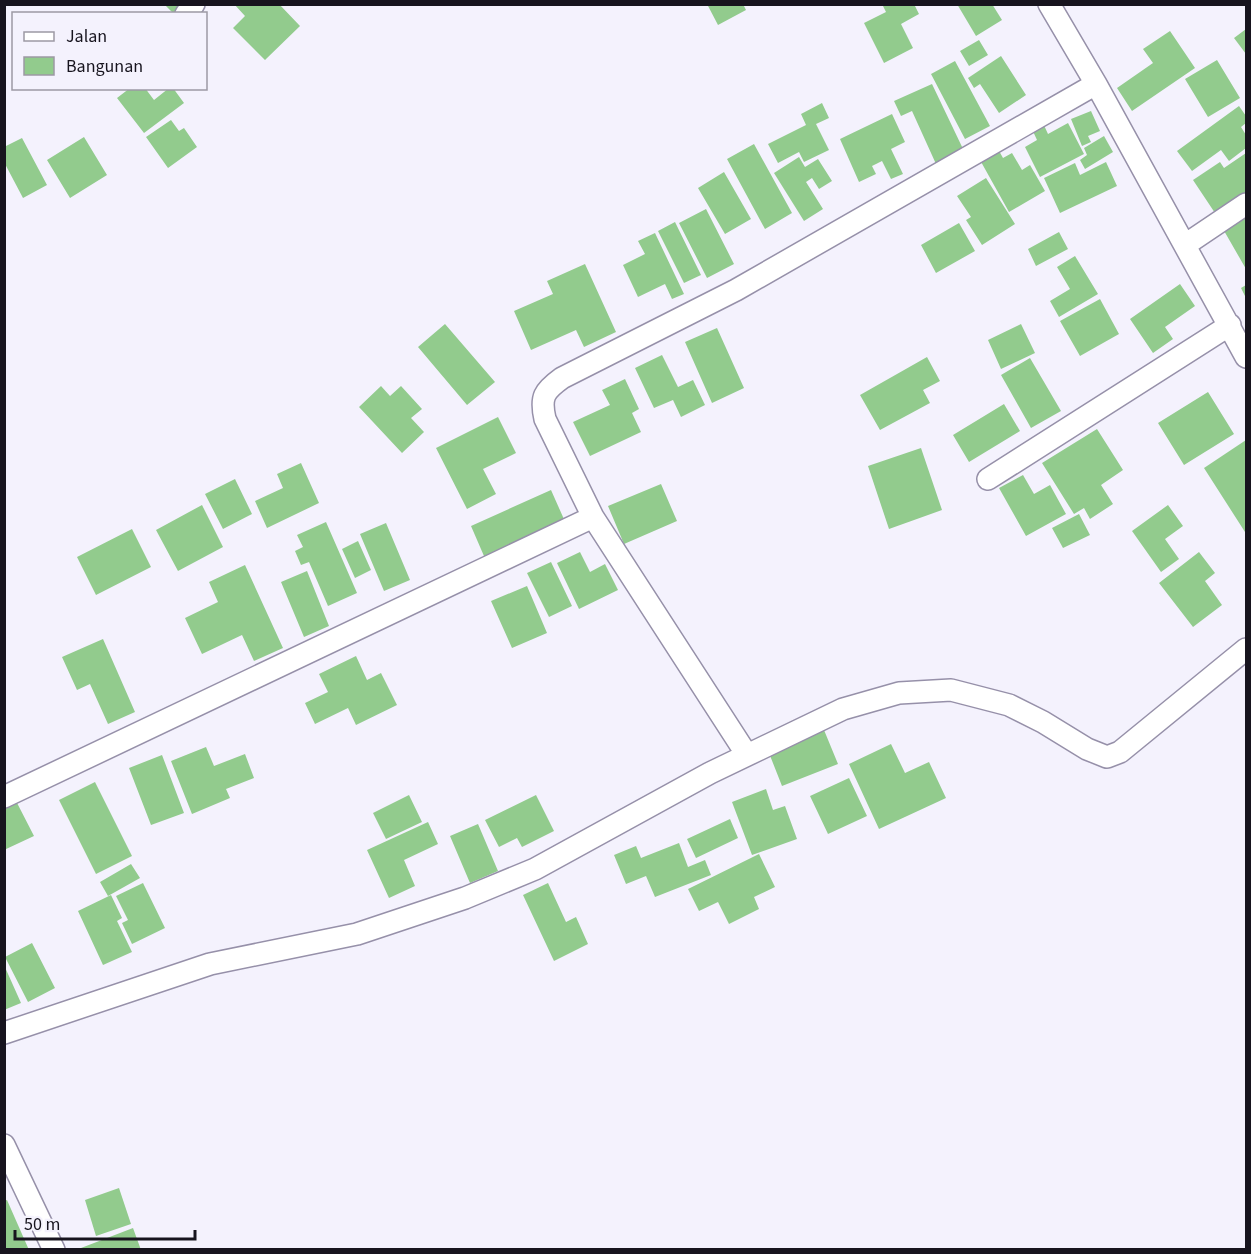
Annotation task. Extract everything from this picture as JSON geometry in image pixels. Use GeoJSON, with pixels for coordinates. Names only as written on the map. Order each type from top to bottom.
{"type":"FeatureCollection","features":[{"type":"Feature","properties":{"kind":"street"},"geometry":{"type":"LineString","coordinates":[[1048,4],[1096,84],[1246,357]]}},
{"type":"Feature","properties":{"kind":"street"},"geometry":{"type":"LineString","coordinates":[[747,755],[593,517],[545,419],[542,405],[545,393],[553,385],[736,290],[1096,84]]}},
{"type":"Feature","properties":{"kind":"street"},"geometry":{"type":"LineString","coordinates":[[1185,245],[1246,204]]}},
{"type":"Feature","properties":{"kind":"street"},"geometry":{"type":"LineString","coordinates":[[988,479],[1230,326]]}},
{"type":"Feature","properties":{"kind":"street"},"geometry":{"type":"LineString","coordinates":[[4,797],[593,517]]}},
{"type":"Feature","properties":{"kind":"street"},"geometry":{"type":"LineString","coordinates":[[4,1033],[210,964],[357,934],[465,898],[535,869],[710,773],[843,709],[899,693],[951,690],[1009,705],[1044,722],[1087,749],[1107,757],[1113,756],[1246,649]]}},
{"type":"Feature","properties":{"kind":"street"},"geometry":{"type":"LineString","coordinates":[[4,1144],[54,1250]]}},
{"type":"Feature","properties":{"kind":"building"},"geometry":{"type":"Polygon","coordinates":[[[164,4],[183,4],[176,12],[172,12],[164,4]]]}},
{"type":"Feature","properties":{"kind":"building"},"geometry":{"type":"Polygon","coordinates":[[[234,4],[279,4],[300,26],[265,60],[233,28],[245,16],[234,4]]]}},
{"type":"Feature","properties":{"kind":"building"},"geometry":{"type":"Polygon","coordinates":[[[707,4],[743,4],[746,10],[718,25],[707,4]]]}},
{"type":"Feature","properties":{"kind":"building"},"geometry":{"type":"Polygon","coordinates":[[[882,4],[914,4],[919,14],[901,24],[913,48],[884,63],[864,23],[886,12],[882,4]]]}},
{"type":"Feature","properties":{"kind":"building"},"geometry":{"type":"Polygon","coordinates":[[[957,4],[992,4],[1002,20],[976,36],[957,4]]]}},
{"type":"Feature","properties":{"kind":"building"},"geometry":{"type":"Polygon","coordinates":[[[1246,29],[1246,54],[1234,38],[1246,29]]]}},
{"type":"Feature","properties":{"kind":"building"},"geometry":{"type":"Polygon","coordinates":[[[1170,31],[1195,68],[1132,111],[1117,88],[1153,63],[1143,49],[1170,31]]]}},
{"type":"Feature","properties":{"kind":"building"},"geometry":{"type":"Polygon","coordinates":[[[979,40],[988,55],[969,66],[960,51],[979,40]]]}},
{"type":"Feature","properties":{"kind":"building"},"geometry":{"type":"Polygon","coordinates":[[[1001,56],[1026,95],[999,113],[980,84],[974,88],[968,78],[1001,56]]]}},
{"type":"Feature","properties":{"kind":"building"},"geometry":{"type":"Polygon","coordinates":[[[1217,60],[1240,98],[1208,117],[1185,79],[1217,60]]]}},
{"type":"Feature","properties":{"kind":"building"},"geometry":{"type":"Polygon","coordinates":[[[955,61],[990,126],[965,139],[931,74],[955,61]]]}},
{"type":"Feature","properties":{"kind":"building"},"geometry":{"type":"Polygon","coordinates":[[[932,84],[964,151],[936,164],[912,111],[901,116],[894,101],[932,84]]]}},
{"type":"Feature","properties":{"kind":"building"},"geometry":{"type":"Polygon","coordinates":[[[127,90],[146,90],[154,100],[166,90],[174,90],[184,103],[144,133],[117,98],[127,90]]]}},
{"type":"Feature","properties":{"kind":"building"},"geometry":{"type":"Polygon","coordinates":[[[822,103],[829,118],[816,124],[829,150],[804,162],[799,152],[778,163],[768,144],[806,125],[801,114],[822,103]]]}},
{"type":"Feature","properties":{"kind":"building"},"geometry":{"type":"Polygon","coordinates":[[[1239,106],[1246,116],[1246,123],[1241,127],[1246,135],[1246,148],[1229,161],[1221,150],[1192,171],[1177,151],[1239,106]]]}},
{"type":"Feature","properties":{"kind":"building"},"geometry":{"type":"Polygon","coordinates":[[[1091,111],[1100,131],[1088,136],[1091,142],[1082,146],[1071,119],[1091,111]]]}},
{"type":"Feature","properties":{"kind":"building"},"geometry":{"type":"Polygon","coordinates":[[[892,114],[905,142],[891,149],[903,174],[891,179],[882,161],[872,166],[876,174],[859,182],[840,139],[892,114]]]}},
{"type":"Feature","properties":{"kind":"building"},"geometry":{"type":"Polygon","coordinates":[[[171,120],[179,131],[184,128],[197,147],[168,168],[146,137],[171,120]]]}},
{"type":"Feature","properties":{"kind":"building"},"geometry":{"type":"Polygon","coordinates":[[[1042,121],[1048,134],[1068,123],[1084,154],[1040,177],[1025,147],[1037,140],[1031,127],[1042,121]]]}},
{"type":"Feature","properties":{"kind":"building"},"geometry":{"type":"Polygon","coordinates":[[[1104,136],[1113,152],[1085,169],[1080,160],[1087,155],[1084,148],[1104,136]]]}},
{"type":"Feature","properties":{"kind":"building"},"geometry":{"type":"Polygon","coordinates":[[[84,137],[107,175],[70,198],[47,160],[84,137]]]}},
{"type":"Feature","properties":{"kind":"building"},"geometry":{"type":"Polygon","coordinates":[[[22,138],[47,185],[23,198],[4,162],[4,147],[22,138]]]}},
{"type":"Feature","properties":{"kind":"building"},"geometry":{"type":"Polygon","coordinates":[[[754,144],[792,213],[765,229],[727,159],[754,144]]]}},
{"type":"Feature","properties":{"kind":"building"},"geometry":{"type":"Polygon","coordinates":[[[998,149],[1003,158],[1012,153],[1022,170],[1030,165],[1045,191],[1009,212],[980,160],[998,149]]]}},
{"type":"Feature","properties":{"kind":"building"},"geometry":{"type":"Polygon","coordinates":[[[1246,153],[1246,195],[1217,216],[1193,180],[1220,162],[1224,168],[1246,153]]]}},
{"type":"Feature","properties":{"kind":"building"},"geometry":{"type":"Polygon","coordinates":[[[799,157],[805,167],[818,159],[832,181],[819,189],[812,178],[806,182],[823,209],[804,221],[774,173],[799,157]]]}},
{"type":"Feature","properties":{"kind":"building"},"geometry":{"type":"Polygon","coordinates":[[[1106,162],[1117,186],[1060,213],[1044,178],[1075,163],[1080,175],[1106,162]]]}},
{"type":"Feature","properties":{"kind":"building"},"geometry":{"type":"Polygon","coordinates":[[[724,172],[751,219],[725,234],[698,188],[724,172]]]}},
{"type":"Feature","properties":{"kind":"building"},"geometry":{"type":"Polygon","coordinates":[[[986,178],[1015,224],[982,245],[966,220],[971,217],[957,196],[986,178]]]}},
{"type":"Feature","properties":{"kind":"building"},"geometry":{"type":"Polygon","coordinates":[[[706,209],[734,264],[707,278],[679,223],[706,209]]]}},
{"type":"Feature","properties":{"kind":"building"},"geometry":{"type":"Polygon","coordinates":[[[1246,215],[1246,269],[1223,229],[1246,215]]]}},
{"type":"Feature","properties":{"kind":"building"},"geometry":{"type":"Polygon","coordinates":[[[675,222],[701,275],[684,283],[658,231],[675,222]]]}},
{"type":"Feature","properties":{"kind":"building"},"geometry":{"type":"Polygon","coordinates":[[[959,223],[975,251],[936,273],[921,245],[959,223]]]}},
{"type":"Feature","properties":{"kind":"building"},"geometry":{"type":"Polygon","coordinates":[[[1059,232],[1068,249],[1036,266],[1028,249],[1059,232]]]}},
{"type":"Feature","properties":{"kind":"building"},"geometry":{"type":"Polygon","coordinates":[[[655,233],[684,294],[672,299],[665,284],[638,297],[623,265],[645,254],[638,241],[655,233]]]}},
{"type":"Feature","properties":{"kind":"building"},"geometry":{"type":"Polygon","coordinates":[[[1075,256],[1098,294],[1059,317],[1050,301],[1070,289],[1057,267],[1075,256]]]}},
{"type":"Feature","properties":{"kind":"building"},"geometry":{"type":"Polygon","coordinates":[[[585,264],[616,332],[584,347],[576,330],[531,350],[514,311],[553,294],[547,281],[585,264]]]}},
{"type":"Feature","properties":{"kind":"building"},"geometry":{"type":"Polygon","coordinates":[[[1180,284],[1195,306],[1165,327],[1173,339],[1153,353],[1130,319],[1180,284]]]}},
{"type":"Feature","properties":{"kind":"building"},"geometry":{"type":"Polygon","coordinates":[[[1246,285],[1246,298],[1241,288],[1246,285]]]}},
{"type":"Feature","properties":{"kind":"building"},"geometry":{"type":"Polygon","coordinates":[[[1100,299],[1119,334],[1080,356],[1060,321],[1100,299]]]}},
{"type":"Feature","properties":{"kind":"building"},"geometry":{"type":"Polygon","coordinates":[[[445,324],[495,382],[467,405],[418,347],[445,324]]]}},
{"type":"Feature","properties":{"kind":"building"},"geometry":{"type":"Polygon","coordinates":[[[1021,324],[1035,353],[1001,369],[988,340],[1021,324]]]}},
{"type":"Feature","properties":{"kind":"building"},"geometry":{"type":"Polygon","coordinates":[[[717,328],[744,388],[712,403],[685,342],[717,328]]]}},
{"type":"Feature","properties":{"kind":"building"},"geometry":{"type":"Polygon","coordinates":[[[662,355],[678,387],[693,380],[705,405],[681,417],[673,400],[654,408],[635,368],[662,355]]]}},
{"type":"Feature","properties":{"kind":"building"},"geometry":{"type":"Polygon","coordinates":[[[927,357],[940,381],[923,390],[930,403],[880,430],[860,395],[927,357]]]}},
{"type":"Feature","properties":{"kind":"building"},"geometry":{"type":"Polygon","coordinates":[[[1030,358],[1061,411],[1031,428],[1001,375],[1030,358]]]}},
{"type":"Feature","properties":{"kind":"building"},"geometry":{"type":"Polygon","coordinates":[[[625,379],[639,409],[632,413],[641,432],[590,456],[573,422],[610,405],[602,390],[625,379]]]}},
{"type":"Feature","properties":{"kind":"building"},"geometry":{"type":"Polygon","coordinates":[[[381,386],[390,396],[401,386],[422,409],[411,418],[424,432],[402,453],[359,407],[381,386]]]}},
{"type":"Feature","properties":{"kind":"building"},"geometry":{"type":"Polygon","coordinates":[[[1208,392],[1234,434],[1184,465],[1158,423],[1208,392]]]}},
{"type":"Feature","properties":{"kind":"building"},"geometry":{"type":"Polygon","coordinates":[[[1004,404],[1020,431],[969,462],[953,435],[1004,404]]]}},
{"type":"Feature","properties":{"kind":"building"},"geometry":{"type":"Polygon","coordinates":[[[498,417],[516,453],[483,469],[496,494],[467,509],[436,448],[498,417]]]}},
{"type":"Feature","properties":{"kind":"building"},"geometry":{"type":"Polygon","coordinates":[[[1097,429],[1123,470],[1101,485],[1113,504],[1090,519],[1084,508],[1074,514],[1042,463],[1097,429]]]}},
{"type":"Feature","properties":{"kind":"building"},"geometry":{"type":"Polygon","coordinates":[[[1246,440],[1246,531],[1245,532],[1204,468],[1246,440]]]}},
{"type":"Feature","properties":{"kind":"building"},"geometry":{"type":"Polygon","coordinates":[[[921,448],[942,510],[889,529],[868,466],[921,448]]]}},
{"type":"Feature","properties":{"kind":"building"},"geometry":{"type":"Polygon","coordinates":[[[301,463],[319,503],[267,528],[255,501],[283,488],[277,474],[301,463]]]}},
{"type":"Feature","properties":{"kind":"building"},"geometry":{"type":"Polygon","coordinates":[[[1023,475],[1034,494],[1050,485],[1066,514],[1026,536],[999,488],[1023,475]]]}},
{"type":"Feature","properties":{"kind":"building"},"geometry":{"type":"Polygon","coordinates":[[[235,479],[252,514],[223,529],[205,494],[235,479]]]}},
{"type":"Feature","properties":{"kind":"building"},"geometry":{"type":"Polygon","coordinates":[[[661,484],[677,521],[624,544],[608,506],[661,484]]]}},
{"type":"Feature","properties":{"kind":"building"},"geometry":{"type":"Polygon","coordinates":[[[551,490],[567,526],[487,563],[471,526],[551,490]]]}},
{"type":"Feature","properties":{"kind":"building"},"geometry":{"type":"Polygon","coordinates":[[[202,505],[223,547],[178,571],[156,530],[202,505]]]}},
{"type":"Feature","properties":{"kind":"building"},"geometry":{"type":"Polygon","coordinates":[[[1168,505],[1183,526],[1165,539],[1179,559],[1161,572],[1132,531],[1168,505]]]}},
{"type":"Feature","properties":{"kind":"building"},"geometry":{"type":"Polygon","coordinates":[[[1079,514],[1090,535],[1063,548],[1052,528],[1079,514]]]}},
{"type":"Feature","properties":{"kind":"building"},"geometry":{"type":"Polygon","coordinates":[[[326,522],[357,593],[328,606],[309,562],[301,565],[295,551],[303,547],[297,535],[326,522]]]}},
{"type":"Feature","properties":{"kind":"building"},"geometry":{"type":"Polygon","coordinates":[[[386,523],[410,580],[384,591],[360,534],[386,523]]]}},
{"type":"Feature","properties":{"kind":"building"},"geometry":{"type":"Polygon","coordinates":[[[132,529],[151,567],[96,595],[77,557],[132,529]]]}},
{"type":"Feature","properties":{"kind":"building"},"geometry":{"type":"Polygon","coordinates":[[[358,541],[371,570],[355,578],[342,549],[358,541]]]}},
{"type":"Feature","properties":{"kind":"building"},"geometry":{"type":"Polygon","coordinates":[[[580,552],[590,572],[605,564],[618,590],[579,609],[557,563],[580,552]]]}},
{"type":"Feature","properties":{"kind":"building"},"geometry":{"type":"Polygon","coordinates":[[[1199,552],[1215,573],[1205,581],[1222,605],[1193,627],[1159,583],[1199,552]]]}},
{"type":"Feature","properties":{"kind":"building"},"geometry":{"type":"Polygon","coordinates":[[[551,562],[572,606],[549,617],[527,573],[551,562]]]}},
{"type":"Feature","properties":{"kind":"building"},"geometry":{"type":"Polygon","coordinates":[[[245,565],[283,648],[254,661],[242,635],[202,654],[185,618],[218,602],[209,582],[245,565]]]}},
{"type":"Feature","properties":{"kind":"building"},"geometry":{"type":"Polygon","coordinates":[[[307,571],[329,626],[304,637],[281,582],[307,571]]]}},
{"type":"Feature","properties":{"kind":"building"},"geometry":{"type":"Polygon","coordinates":[[[527,586],[547,633],[512,648],[491,601],[527,586]]]}},
{"type":"Feature","properties":{"kind":"building"},"geometry":{"type":"Polygon","coordinates":[[[103,639],[135,712],[108,724],[90,684],[77,690],[62,657],[103,639]]]}},
{"type":"Feature","properties":{"kind":"building"},"geometry":{"type":"Polygon","coordinates":[[[356,656],[367,680],[381,673],[397,705],[356,725],[348,708],[315,724],[305,703],[328,692],[319,674],[356,656]]]}},
{"type":"Feature","properties":{"kind":"building"},"geometry":{"type":"Polygon","coordinates":[[[824,730],[838,764],[782,786],[769,753],[824,730]]]}},
{"type":"Feature","properties":{"kind":"building"},"geometry":{"type":"Polygon","coordinates":[[[891,744],[905,773],[929,762],[946,798],[879,829],[849,764],[891,744]]]}},
{"type":"Feature","properties":{"kind":"building"},"geometry":{"type":"Polygon","coordinates":[[[206,747],[214,766],[245,754],[254,778],[226,789],[230,798],[192,814],[171,761],[206,747]]]}},
{"type":"Feature","properties":{"kind":"building"},"geometry":{"type":"Polygon","coordinates":[[[162,755],[184,813],[151,825],[129,768],[162,755]]]}},
{"type":"Feature","properties":{"kind":"building"},"geometry":{"type":"Polygon","coordinates":[[[849,778],[867,816],[828,834],[810,796],[849,778]]]}},
{"type":"Feature","properties":{"kind":"building"},"geometry":{"type":"Polygon","coordinates":[[[95,782],[132,856],[96,874],[59,800],[95,782]]]}},
{"type":"Feature","properties":{"kind":"building"},"geometry":{"type":"Polygon","coordinates":[[[766,789],[773,810],[785,806],[797,839],[752,855],[732,802],[766,789]]]}},
{"type":"Feature","properties":{"kind":"building"},"geometry":{"type":"Polygon","coordinates":[[[409,795],[422,822],[386,839],[373,813],[409,795]]]}},
{"type":"Feature","properties":{"kind":"building"},"geometry":{"type":"Polygon","coordinates":[[[536,795],[554,831],[522,847],[517,838],[499,847],[485,820],[536,795]]]}},
{"type":"Feature","properties":{"kind":"building"},"geometry":{"type":"Polygon","coordinates":[[[15,799],[34,836],[4,850],[4,805],[15,799]]]}},
{"type":"Feature","properties":{"kind":"building"},"geometry":{"type":"Polygon","coordinates":[[[730,819],[738,838],[696,858],[687,839],[730,819]]]}},
{"type":"Feature","properties":{"kind":"building"},"geometry":{"type":"Polygon","coordinates":[[[428,822],[438,844],[404,860],[415,886],[389,898],[367,850],[428,822]]]}},
{"type":"Feature","properties":{"kind":"building"},"geometry":{"type":"Polygon","coordinates":[[[478,824],[498,871],[470,883],[450,836],[478,824]]]}},
{"type":"Feature","properties":{"kind":"building"},"geometry":{"type":"Polygon","coordinates":[[[679,843],[688,867],[705,860],[711,875],[655,897],[646,876],[626,884],[614,855],[636,846],[641,858],[679,843]]]}},
{"type":"Feature","properties":{"kind":"building"},"geometry":{"type":"Polygon","coordinates":[[[759,854],[775,887],[754,897],[759,909],[729,924],[718,902],[699,911],[688,889],[759,854]]]}},
{"type":"Feature","properties":{"kind":"building"},"geometry":{"type":"Polygon","coordinates":[[[131,864],[140,878],[108,896],[100,882],[131,864]]]}},
{"type":"Feature","properties":{"kind":"building"},"geometry":{"type":"Polygon","coordinates":[[[143,883],[165,928],[132,944],[122,923],[128,920],[116,896],[143,883]]]}},
{"type":"Feature","properties":{"kind":"building"},"geometry":{"type":"Polygon","coordinates":[[[548,883],[566,922],[576,917],[588,944],[554,961],[523,895],[548,883]]]}},
{"type":"Feature","properties":{"kind":"building"},"geometry":{"type":"Polygon","coordinates":[[[111,895],[122,918],[117,921],[132,952],[103,965],[78,911],[111,895]]]}},
{"type":"Feature","properties":{"kind":"building"},"geometry":{"type":"Polygon","coordinates":[[[32,943],[55,988],[28,1002],[5,957],[32,943]]]}},
{"type":"Feature","properties":{"kind":"building"},"geometry":{"type":"Polygon","coordinates":[[[4,965],[21,1003],[4,1010],[4,965]]]}},
{"type":"Feature","properties":{"kind":"building"},"geometry":{"type":"Polygon","coordinates":[[[119,1188],[131,1224],[96,1236],[85,1200],[119,1188]]]}},
{"type":"Feature","properties":{"kind":"building"},"geometry":{"type":"Polygon","coordinates":[[[7,1200],[29,1250],[4,1250],[4,1201],[7,1200]]]}},
{"type":"Feature","properties":{"kind":"building"},"geometry":{"type":"Polygon","coordinates":[[[133,1228],[141,1250],[81,1250],[81,1248],[133,1228]]]}}]}
